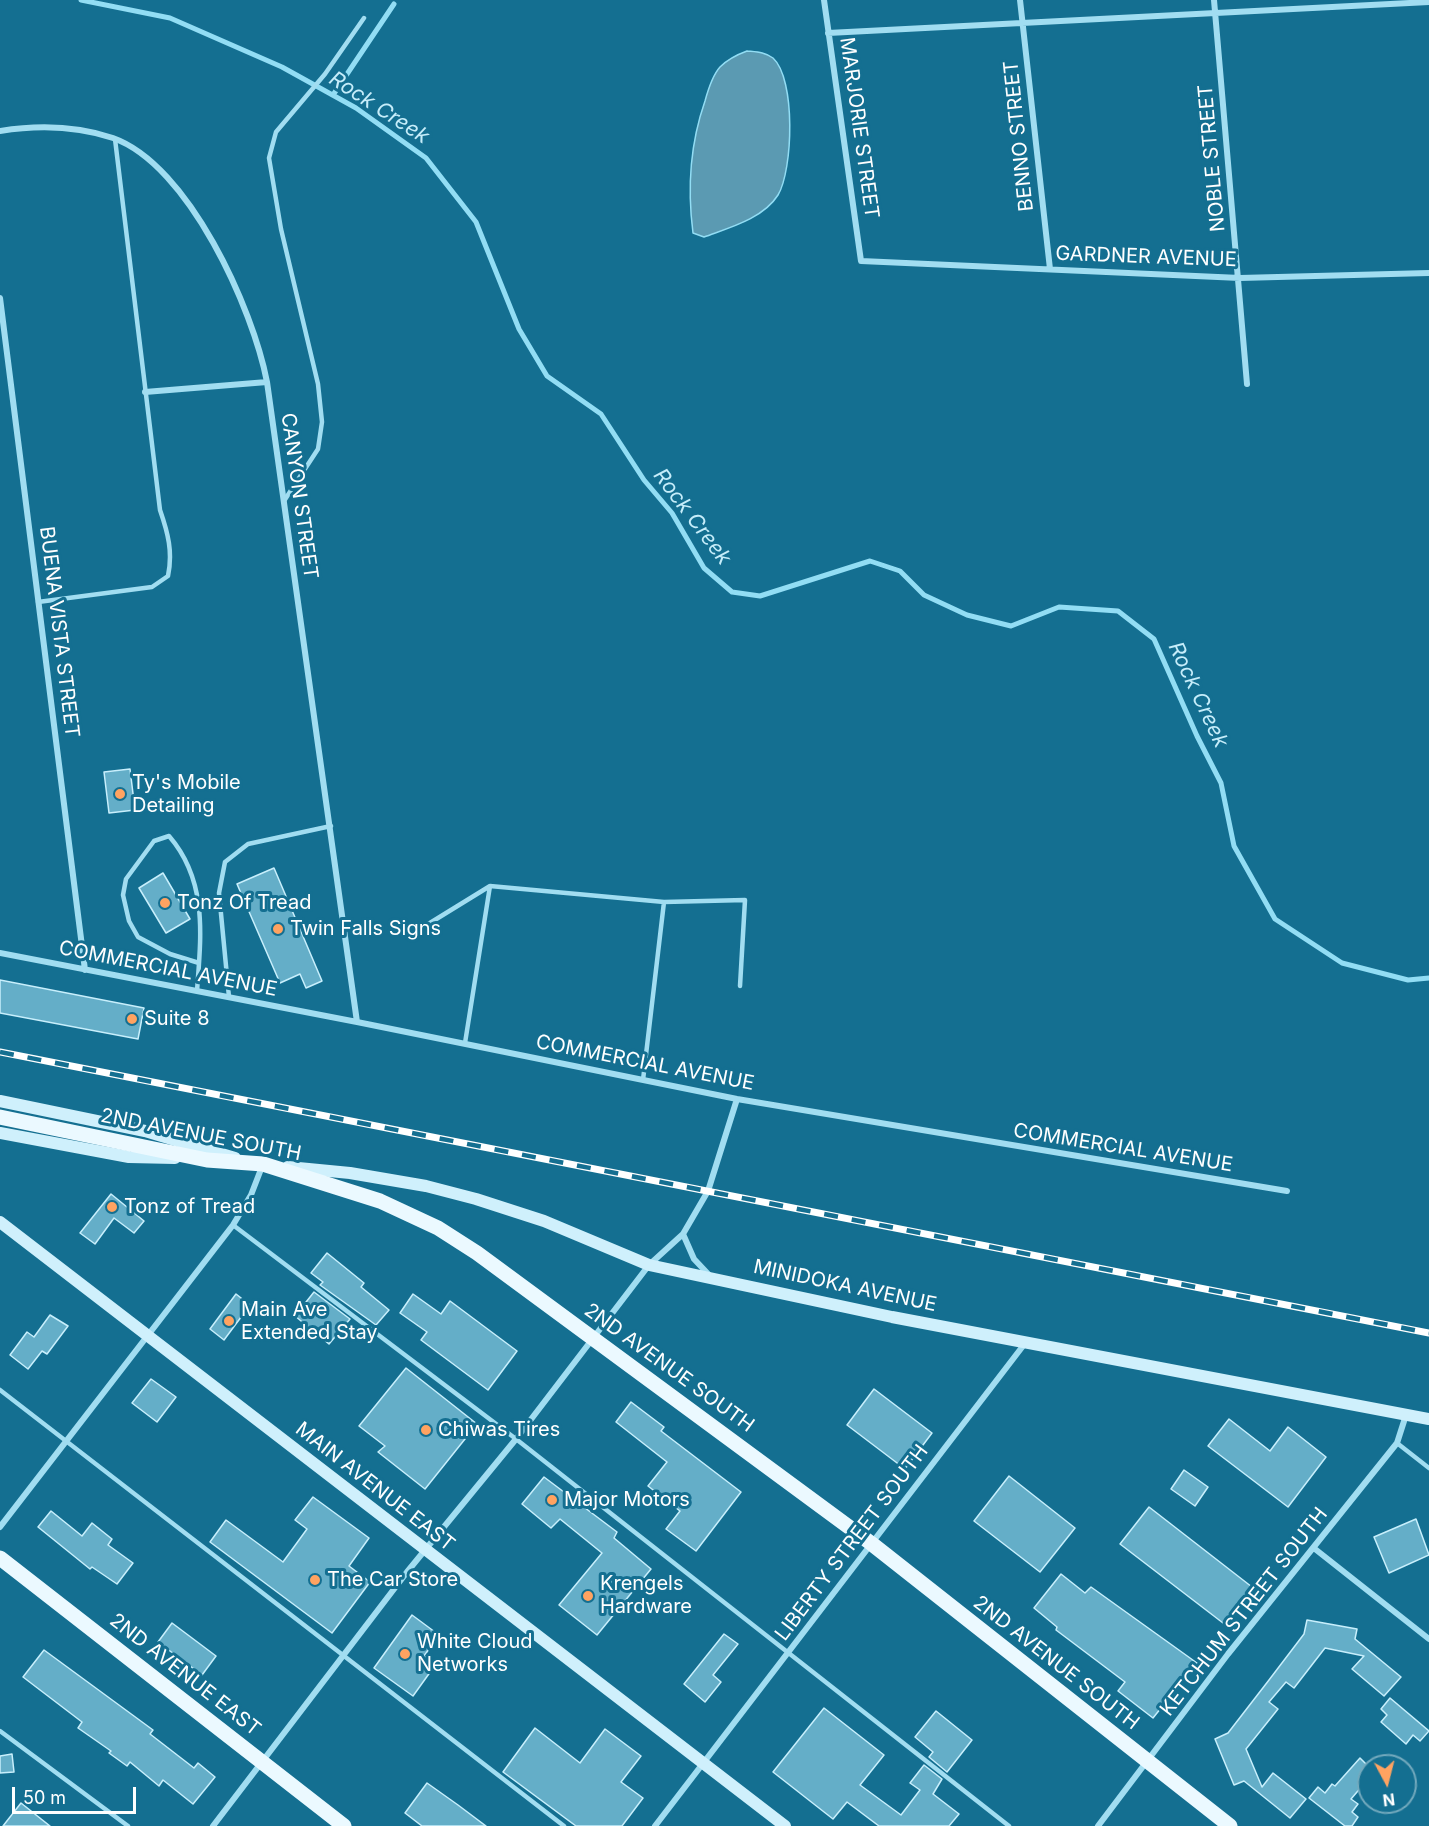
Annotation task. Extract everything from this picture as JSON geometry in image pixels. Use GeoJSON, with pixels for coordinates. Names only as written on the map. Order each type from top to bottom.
{"type":"FeatureCollection","features":[{"type":"Feature","properties":{"kind":"main road","name":"2ND AVENUE SOUTH"},"geometry":{"type":"LineString","coordinates":[[0,1117],[207,1160],[255,1163],[380,1201],[438,1228],[477,1252],[872,1544],[1230,1826]]}},
{"type":"Feature","properties":{"kind":"main road","name":"2ND AVENUE EAST"},"geometry":{"type":"LineString","coordinates":[[0,1558],[344,1826]]}},
{"type":"Feature","properties":{"kind":"street","name":"MARJORIE STREET"},"geometry":{"type":"LineString","coordinates":[[824,0],[861,261]]}},
{"type":"Feature","properties":{"kind":"street","name":"BENNO STREET"},"geometry":{"type":"LineString","coordinates":[[1020,0],[1050,269]]}},
{"type":"Feature","properties":{"kind":"street","name":"NOBLE STREET"},"geometry":{"type":"LineString","coordinates":[[1214,0],[1248,384]]}},
{"type":"Feature","properties":{"kind":"street"},"geometry":{"type":"LineString","coordinates":[[828,33],[1216,11],[1429,2]]}},
{"type":"Feature","properties":{"kind":"street","name":"CANYON STREET"},"geometry":{"type":"LineString","coordinates":[[0,131],[22,128],[72,128],[115,139],[151,161],[176,188],[208,233],[238,295],[261,352],[331,826],[357,1022]]}},
{"type":"Feature","properties":{"kind":"street","name":"GARDNER AVENUE"},"geometry":{"type":"LineString","coordinates":[[861,261],[1240,278],[1429,273]]}},
{"type":"Feature","properties":{"kind":"street","name":"BUENA VISTA STREET"},"geometry":{"type":"LineString","coordinates":[[0,298],[85,970]]}},
{"type":"Feature","properties":{"kind":"street"},"geometry":{"type":"LineString","coordinates":[[145,392],[267,382]]}},
{"type":"Feature","properties":{"kind":"street","name":"COMMERCIAL AVENUE"},"geometry":{"type":"LineString","coordinates":[[0,953],[737,1099],[1287,1191]]}},
{"type":"Feature","properties":{"kind":"street"},"geometry":{"type":"LineString","coordinates":[[213,1826],[425,1550],[516,1439],[649,1264],[683,1234],[708,1191],[737,1099]]}},
{"type":"Feature","properties":{"kind":"street","name":"MINIDOKA AVENUE"},"geometry":{"type":"LineString","coordinates":[[0,1101],[145,1131],[255,1163],[350,1173],[426,1186],[544,1221],[649,1264],[1026,1342],[1429,1419]]}},
{"type":"Feature","properties":{"kind":"street"},"geometry":{"type":"LineString","coordinates":[[0,1133],[129,1156],[207,1160]]}},
{"type":"Feature","properties":{"kind":"street"},"geometry":{"type":"LineString","coordinates":[[0,1527],[232,1225],[251,1195],[255,1163]]}},
{"type":"Feature","properties":{"kind":"street","name":"MAIN AVENUE EAST"},"geometry":{"type":"LineString","coordinates":[[0,1222],[785,1826]]}},
{"type":"Feature","properties":{"kind":"street"},"geometry":{"type":"LineString","coordinates":[[683,1234],[694,1259],[712,1278]]}},
{"type":"Feature","properties":{"kind":"street","name":"LIBERTY STREET SOUTH"},"geometry":{"type":"LineString","coordinates":[[655,1826],[1026,1342]]}},
{"type":"Feature","properties":{"kind":"street","name":"KETCHUM STREET SOUTH"},"geometry":{"type":"LineString","coordinates":[[1098,1826],[1228,1654],[1315,1549],[1397,1443],[1407,1414]]}},
{"type":"Feature","properties":{"kind":"street"},"geometry":{"type":"LineString","coordinates":[[1315,1549],[1429,1639]]}},
{"type":"Feature","properties":{"kind":"lane"},"geometry":{"type":"LineString","coordinates":[[282,504],[318,449],[322,422],[318,384],[281,229],[269,158],[276,132],[325,74],[364,18]]}},
{"type":"Feature","properties":{"kind":"lane"},"geometry":{"type":"LineString","coordinates":[[38,602],[152,587],[168,576],[171,560],[169,538],[160,510],[115,139]]}},
{"type":"Feature","properties":{"kind":"lane"},"geometry":{"type":"LineString","coordinates":[[229,997],[219,893],[225,862],[248,844],[331,826]]}},
{"type":"Feature","properties":{"kind":"lane"},"geometry":{"type":"LineString","coordinates":[[197,991],[202,923],[199,893],[180,849],[169,837],[154,841],[126,879],[123,895],[129,921],[138,937],[170,954],[199,963]]}},
{"type":"Feature","properties":{"kind":"lane"},"geometry":{"type":"LineString","coordinates":[[465,1044],[490,886]]}},
{"type":"Feature","properties":{"kind":"lane"},"geometry":{"type":"LineString","coordinates":[[425,926],[490,886],[664,902],[745,900],[740,986]]}},
{"type":"Feature","properties":{"kind":"lane"},"geometry":{"type":"LineString","coordinates":[[643,1080],[664,902]]}},
{"type":"Feature","properties":{"kind":"lane"},"geometry":{"type":"LineString","coordinates":[[232,1225],[516,1439],[1009,1826]]}},
{"type":"Feature","properties":{"kind":"lane"},"geometry":{"type":"LineString","coordinates":[[0,1390],[564,1826]]}},
{"type":"Feature","properties":{"kind":"lane"},"geometry":{"type":"LineString","coordinates":[[1397,1443],[1429,1468]]}},
{"type":"Feature","properties":{"kind":"lane"},"geometry":{"type":"LineString","coordinates":[[0,1731],[128,1826]]}},
{"type":"Feature","properties":{"kind":"water"},"geometry":{"type":"Polygon","coordinates":[[[747,51],[764,53],[773,58],[786,85],[790,125],[787,166],[778,195],[763,210],[744,222],[704,237],[693,233],[691,216],[690,182],[696,133],[707,92],[715,75],[726,62],[747,51]]]}},
{"type":"Feature","properties":{"kind":"building"},"geometry":{"type":"Polygon","coordinates":[[[130,769],[135,810],[109,813],[104,772],[130,769]]]}},
{"type":"Feature","properties":{"kind":"building","name":"Twin Falls Signs"},"geometry":{"type":"Polygon","coordinates":[[[274,868],[322,981],[306,988],[300,974],[280,983],[237,884],[274,868]]]}},
{"type":"Feature","properties":{"kind":"building"},"geometry":{"type":"Polygon","coordinates":[[[163,873],[190,919],[166,933],[139,888],[163,873]]]}},
{"type":"Feature","properties":{"kind":"building"},"geometry":{"type":"Polygon","coordinates":[[[0,980],[144,1008],[138,1039],[0,1013],[0,980]]]}},
{"type":"Feature","properties":{"kind":"building"},"geometry":{"type":"Polygon","coordinates":[[[111,1194],[144,1221],[134,1233],[114,1218],[95,1244],[80,1233],[111,1194]]]}},
{"type":"Feature","properties":{"kind":"building"},"geometry":{"type":"Polygon","coordinates":[[[327,1253],[364,1283],[361,1287],[389,1310],[376,1325],[320,1285],[323,1282],[311,1273],[327,1253]]]}},
{"type":"Feature","properties":{"kind":"building"},"geometry":{"type":"Polygon","coordinates":[[[314,1292],[350,1319],[329,1344],[295,1316],[314,1292]]]}},
{"type":"Feature","properties":{"kind":"building"},"geometry":{"type":"Polygon","coordinates":[[[236,1294],[250,1305],[224,1340],[210,1329],[236,1294]]]}},
{"type":"Feature","properties":{"kind":"building"},"geometry":{"type":"Polygon","coordinates":[[[413,1294],[441,1314],[450,1301],[517,1351],[488,1390],[421,1340],[427,1332],[400,1313],[413,1294]]]}},
{"type":"Feature","properties":{"kind":"building"},"geometry":{"type":"Polygon","coordinates":[[[50,1315],[68,1326],[47,1354],[42,1351],[28,1369],[10,1355],[27,1332],[34,1337],[50,1315]]]}},
{"type":"Feature","properties":{"kind":"building"},"geometry":{"type":"Polygon","coordinates":[[[406,1368],[477,1424],[425,1489],[378,1452],[385,1446],[359,1426],[406,1368]]]}},
{"type":"Feature","properties":{"kind":"building"},"geometry":{"type":"Polygon","coordinates":[[[151,1379],[176,1397],[157,1422],[132,1403],[151,1379]]]}},
{"type":"Feature","properties":{"kind":"building"},"geometry":{"type":"Polygon","coordinates":[[[874,1389],[932,1433],[905,1469],[847,1425],[874,1389]]]}},
{"type":"Feature","properties":{"kind":"building"},"geometry":{"type":"Polygon","coordinates":[[[631,1402],[664,1427],[661,1431],[741,1492],[696,1551],[666,1529],[680,1511],[648,1486],[667,1462],[616,1422],[631,1402]]]}},
{"type":"Feature","properties":{"kind":"building"},"geometry":{"type":"Polygon","coordinates":[[[1229,1419],[1270,1451],[1288,1427],[1326,1457],[1288,1507],[1208,1446],[1229,1419]]]}},
{"type":"Feature","properties":{"kind":"building"},"geometry":{"type":"Polygon","coordinates":[[[1184,1470],[1208,1487],[1195,1506],[1171,1489],[1184,1470]]]}},
{"type":"Feature","properties":{"kind":"building"},"geometry":{"type":"Polygon","coordinates":[[[1009,1476],[1075,1528],[1040,1572],[974,1521],[1009,1476]]]}},
{"type":"Feature","properties":{"kind":"building"},"geometry":{"type":"Polygon","coordinates":[[[544,1477],[617,1532],[614,1538],[651,1569],[597,1635],[559,1605],[602,1553],[560,1519],[551,1528],[522,1504],[544,1477]]]}},
{"type":"Feature","properties":{"kind":"building"},"geometry":{"type":"Polygon","coordinates":[[[313,1497],[369,1538],[349,1566],[370,1582],[332,1633],[210,1542],[226,1520],[283,1562],[307,1529],[295,1520],[313,1497]]]}},
{"type":"Feature","properties":{"kind":"building"},"geometry":{"type":"Polygon","coordinates":[[[1149,1507],[1252,1587],[1223,1623],[1120,1544],[1149,1507]]]}},
{"type":"Feature","properties":{"kind":"building"},"geometry":{"type":"Polygon","coordinates":[[[51,1511],[82,1536],[92,1523],[112,1539],[108,1545],[133,1563],[117,1584],[92,1567],[90,1569],[38,1527],[51,1511]]]}},
{"type":"Feature","properties":{"kind":"building"},"geometry":{"type":"Polygon","coordinates":[[[1416,1519],[1429,1555],[1389,1573],[1374,1537],[1416,1519]]]}},
{"type":"Feature","properties":{"kind":"building"},"geometry":{"type":"Polygon","coordinates":[[[1061,1574],[1085,1593],[1091,1587],[1197,1663],[1153,1718],[1118,1691],[1125,1682],[1056,1630],[1057,1627],[1034,1608],[1061,1574]]]}},
{"type":"Feature","properties":{"kind":"building"},"geometry":{"type":"Polygon","coordinates":[[[412,1615],[439,1635],[424,1656],[436,1664],[413,1696],[374,1668],[412,1615]]]}},
{"type":"Feature","properties":{"kind":"building"},"geometry":{"type":"Polygon","coordinates":[[[1307,1620],[1357,1629],[1355,1639],[1401,1677],[1384,1696],[1352,1669],[1364,1656],[1325,1648],[1294,1688],[1286,1682],[1269,1702],[1278,1709],[1246,1749],[1262,1787],[1273,1773],[1306,1799],[1290,1818],[1244,1781],[1234,1785],[1215,1739],[1228,1733],[1269,1680],[1304,1634],[1307,1620]]]}},
{"type":"Feature","properties":{"kind":"building"},"geometry":{"type":"Polygon","coordinates":[[[172,1623],[216,1656],[202,1675],[158,1642],[172,1623]]]}},
{"type":"Feature","properties":{"kind":"building"},"geometry":{"type":"Polygon","coordinates":[[[724,1634],[738,1644],[713,1675],[721,1682],[705,1702],[684,1684],[724,1634]]]}},
{"type":"Feature","properties":{"kind":"building"},"geometry":{"type":"Polygon","coordinates":[[[44,1650],[153,1730],[150,1734],[194,1768],[198,1763],[215,1777],[193,1804],[163,1780],[159,1786],[130,1762],[127,1766],[109,1753],[111,1751],[78,1728],[82,1722],[23,1677],[44,1650]]]}},
{"type":"Feature","properties":{"kind":"building"},"geometry":{"type":"Polygon","coordinates":[[[1390,1698],[1429,1731],[1420,1741],[1413,1735],[1406,1744],[1381,1722],[1387,1715],[1381,1709],[1390,1698]]]}},
{"type":"Feature","properties":{"kind":"building"},"geometry":{"type":"Polygon","coordinates":[[[824,1708],[884,1755],[860,1785],[901,1815],[920,1790],[910,1783],[924,1765],[942,1779],[933,1794],[959,1814],[949,1826],[879,1826],[847,1802],[833,1819],[773,1772],[824,1708]]]}},
{"type":"Feature","properties":{"kind":"building"},"geometry":{"type":"Polygon","coordinates":[[[936,1711],[972,1740],[947,1772],[929,1757],[933,1752],[915,1737],[936,1711]]]}},
{"type":"Feature","properties":{"kind":"building"},"geometry":{"type":"Polygon","coordinates":[[[535,1728],[580,1763],[605,1729],[641,1756],[621,1782],[643,1798],[622,1826],[576,1826],[503,1772],[535,1728]]]}},
{"type":"Feature","properties":{"kind":"building"},"geometry":{"type":"Polygon","coordinates":[[[12,1754],[14,1772],[0,1773],[0,1756],[12,1754]]]}},
{"type":"Feature","properties":{"kind":"building"},"geometry":{"type":"Polygon","coordinates":[[[1357,1761],[1357,1792],[1351,1799],[1357,1803],[1352,1812],[1358,1817],[1352,1826],[1345,1826],[1309,1798],[1318,1787],[1325,1793],[1332,1784],[1335,1786],[1357,1761]]]}},
{"type":"Feature","properties":{"kind":"building"},"geometry":{"type":"Polygon","coordinates":[[[427,1783],[486,1826],[422,1826],[405,1813],[427,1783]]]}},
{"type":"Feature","properties":{"kind":"building"},"geometry":{"type":"Polygon","coordinates":[[[21,1803],[50,1826],[3,1826],[21,1803]]]}},
{"type":"Feature","properties":{"kind":"waterway","name":"Rock Creek"},"geometry":{"type":"LineString","coordinates":[[81,0],[170,18],[282,67],[356,108],[426,158],[476,222],[519,329],[547,376],[601,414],[644,480],[672,513],[704,568],[732,592],[760,596],[870,561],[900,571],[924,595],[967,615],[1011,626],[1059,607],[1118,611],[1154,639],[1197,736],[1221,783],[1234,846],[1275,919],[1342,963],[1408,980],[1429,978]]}},
{"type":"Feature","properties":{"kind":"waterway"},"geometry":{"type":"LineString","coordinates":[[333,95],[394,4]]}},
{"type":"Feature","properties":{"kind":"railway"},"geometry":{"type":"LineString","coordinates":[[0,1052],[1429,1333]]}},
{"type":"Feature","properties":{"kind":"place","name":"Ty's Mobile Detailing"},"geometry":{"type":"Point","coordinates":[120,794]}},
{"type":"Feature","properties":{"kind":"place","name":"Tonz Of Tread"},"geometry":{"type":"Point","coordinates":[165,903]}},
{"type":"Feature","properties":{"kind":"place","name":"Twin Falls Signs"},"geometry":{"type":"Point","coordinates":[278,929]}},
{"type":"Feature","properties":{"kind":"place","name":"Suite 8"},"geometry":{"type":"Point","coordinates":[132,1019]}},
{"type":"Feature","properties":{"kind":"place","name":"Tonz of Tread"},"geometry":{"type":"Point","coordinates":[112,1207]}},
{"type":"Feature","properties":{"kind":"place","name":"Main Ave Extended Stay"},"geometry":{"type":"Point","coordinates":[229,1321]}},
{"type":"Feature","properties":{"kind":"place","name":"Chiwas Tires"},"geometry":{"type":"Point","coordinates":[426,1430]}},
{"type":"Feature","properties":{"kind":"place","name":"Major Motors"},"geometry":{"type":"Point","coordinates":[552,1500]}},
{"type":"Feature","properties":{"kind":"place","name":"The Car Store"},"geometry":{"type":"Point","coordinates":[315,1580]}},
{"type":"Feature","properties":{"kind":"place","name":"Krengels Hardware"},"geometry":{"type":"Point","coordinates":[588,1596]}},
{"type":"Feature","properties":{"kind":"place","name":"White Cloud Networks"},"geometry":{"type":"Point","coordinates":[405,1654]}}]}
